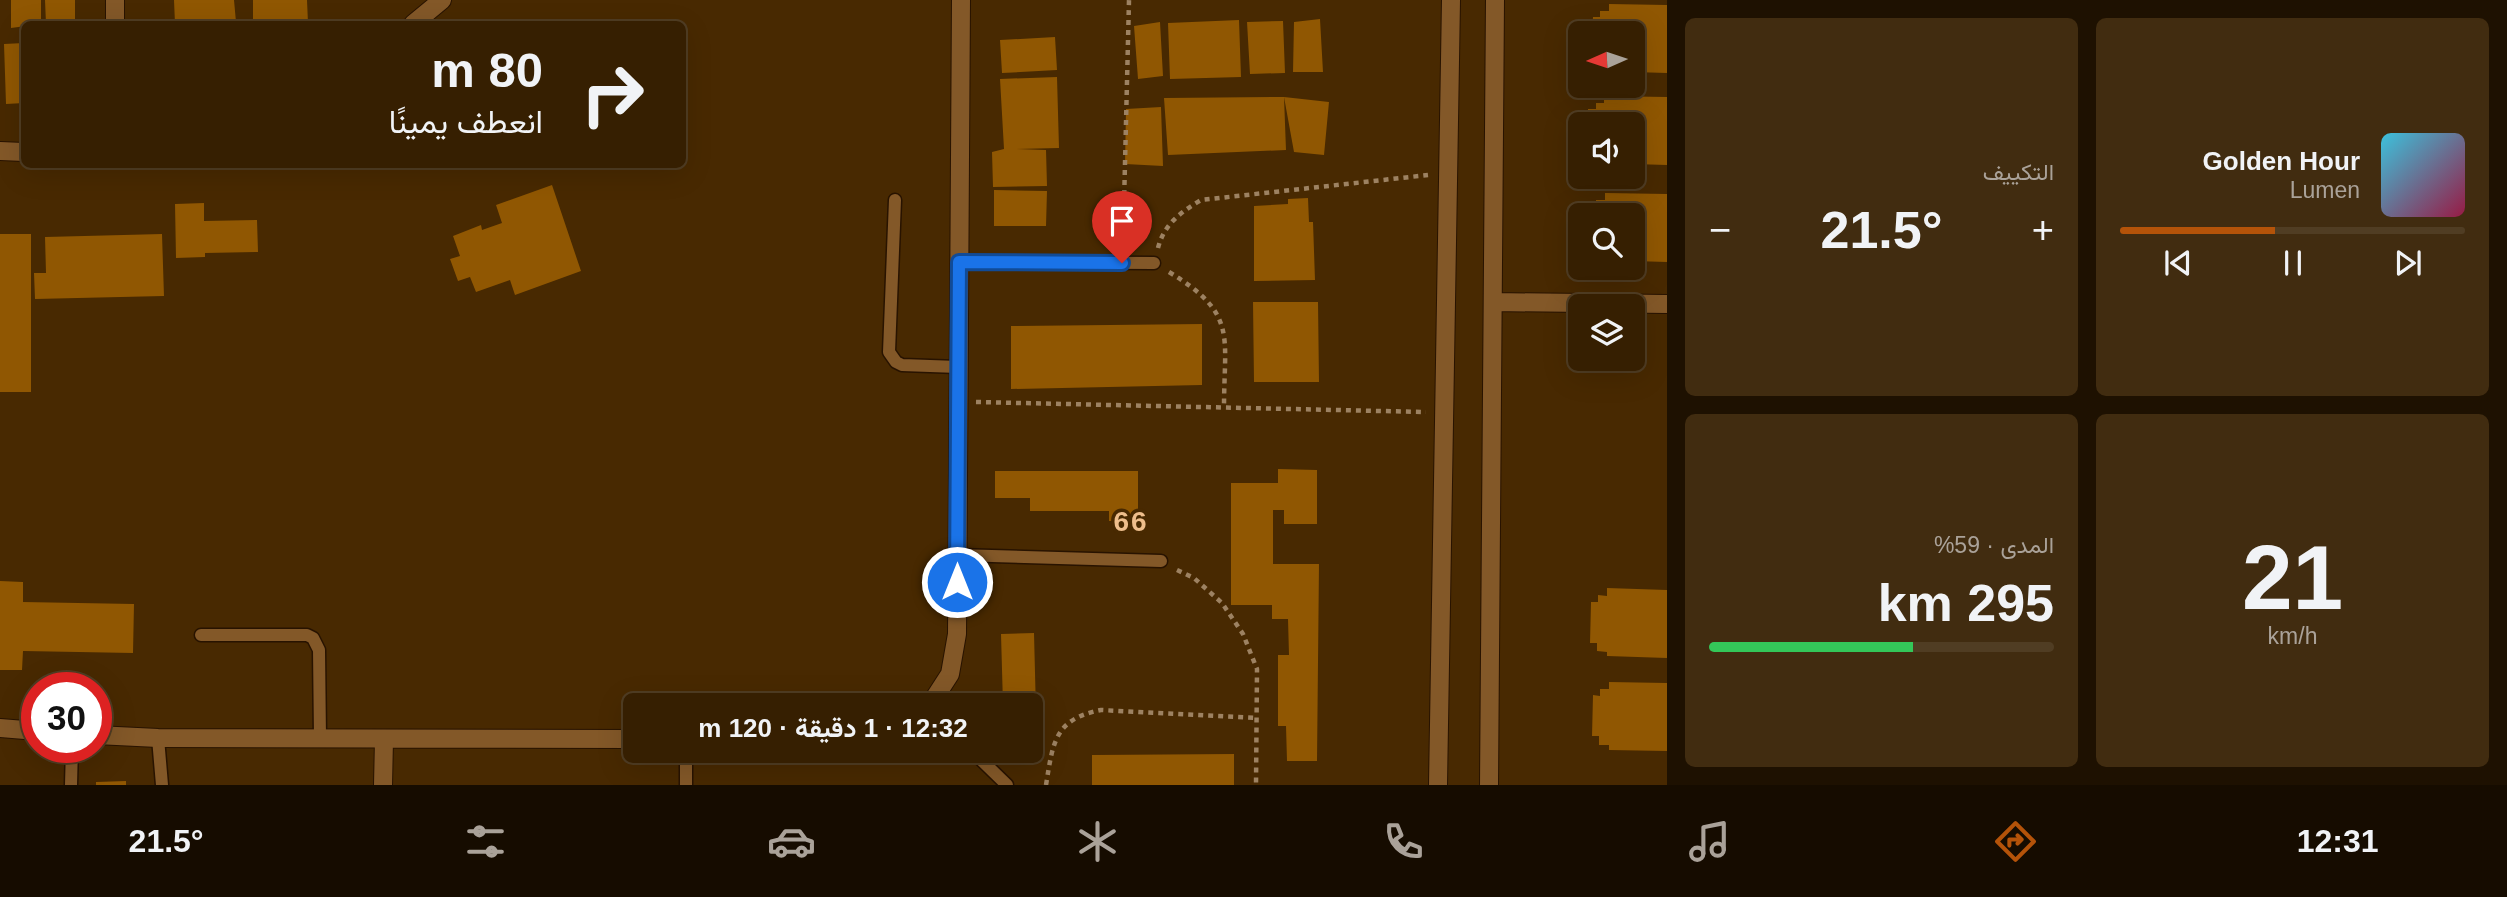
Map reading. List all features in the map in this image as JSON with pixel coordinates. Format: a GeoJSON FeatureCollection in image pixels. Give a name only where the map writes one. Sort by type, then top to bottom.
{"type":"FeatureCollection","features":[{"type":"Feature","properties":{"kind":"street"},"geometry":{"type":"LineString","coordinates":[[115,0],[115,21]]}},
{"type":"Feature","properties":{"kind":"street"},"geometry":{"type":"LineString","coordinates":[[938,693],[950,674],[957,635],[961,0]]}},
{"type":"Feature","properties":{"kind":"street"},"geometry":{"type":"LineString","coordinates":[[1438,785],[1451,0]]}},
{"type":"Feature","properties":{"kind":"street"},"geometry":{"type":"LineString","coordinates":[[1489,785],[1495,0]]}},
{"type":"Feature","properties":{"kind":"street"},"geometry":{"type":"LineString","coordinates":[[417,21],[439,1]]}},
{"type":"Feature","properties":{"kind":"street"},"geometry":{"type":"LineString","coordinates":[[0,151],[21,152]]}},
{"type":"Feature","properties":{"kind":"street"},"geometry":{"type":"LineString","coordinates":[[1493,302],[1667,303]]}},
{"type":"Feature","properties":{"kind":"street"},"geometry":{"type":"LineString","coordinates":[[0,728],[21,730]]}},
{"type":"Feature","properties":{"kind":"street"},"geometry":{"type":"LineString","coordinates":[[112,736],[384,740],[623,739]]}},
{"type":"Feature","properties":{"kind":"street"},"geometry":{"type":"LineString","coordinates":[[383,785],[384,740]]}},
{"type":"Feature","properties":{"kind":"lane"},"geometry":{"type":"LineString","coordinates":[[895,200],[889,352],[892,358],[902,365],[958,367]]}},
{"type":"Feature","properties":{"kind":"lane"},"geometry":{"type":"LineString","coordinates":[[959,262],[1154,263]]}},
{"type":"Feature","properties":{"kind":"lane"},"geometry":{"type":"LineString","coordinates":[[957,555],[1161,561]]}},
{"type":"Feature","properties":{"kind":"lane"},"geometry":{"type":"LineString","coordinates":[[201,635],[307,635],[313,638],[319,650],[320,738]]}},
{"type":"Feature","properties":{"kind":"lane"},"geometry":{"type":"LineString","coordinates":[[158,738],[162,785]]}},
{"type":"Feature","properties":{"kind":"lane"},"geometry":{"type":"LineString","coordinates":[[71,785],[72,763]]}},
{"type":"Feature","properties":{"kind":"lane"},"geometry":{"type":"LineString","coordinates":[[686,763],[686,785]]}},
{"type":"Feature","properties":{"kind":"lane"},"geometry":{"type":"LineString","coordinates":[[984,763],[1007,785]]}},
{"type":"Feature","properties":{"kind":"path"},"geometry":{"type":"LineString","coordinates":[[1122,263],[1129,0]]}},
{"type":"Feature","properties":{"kind":"path"},"geometry":{"type":"LineString","coordinates":[[1224,408],[1224,332],[1218,314],[1208,298],[1154,263],[1161,237],[1177,214],[1201,200],[1448,173]]}},
{"type":"Feature","properties":{"kind":"path"},"geometry":{"type":"LineString","coordinates":[[958,402],[1444,413]]}},
{"type":"Feature","properties":{"kind":"path"},"geometry":{"type":"LineString","coordinates":[[1161,561],[1203,587],[1222,603],[1243,634],[1257,668],[1256,785]]}},
{"type":"Feature","properties":{"kind":"path"},"geometry":{"type":"LineString","coordinates":[[1046,785],[1053,745],[1063,726],[1080,714],[1101,710],[1256,718]]}},
{"type":"Feature","properties":{"kind":"building"},"geometry":{"type":"Polygon","coordinates":[[[11,0],[41,0],[41,21],[21,21],[21,27],[11,28],[11,0]]]}},
{"type":"Feature","properties":{"kind":"building"},"geometry":{"type":"Polygon","coordinates":[[[45,0],[75,0],[75,21],[46,21],[45,0]]]}},
{"type":"Feature","properties":{"kind":"building"},"geometry":{"type":"Polygon","coordinates":[[[174,0],[234,0],[236,21],[175,21],[174,0]]]}},
{"type":"Feature","properties":{"kind":"building"},"geometry":{"type":"Polygon","coordinates":[[[253,0],[307,0],[308,21],[253,21],[253,0]]]}},
{"type":"Feature","properties":{"kind":"building"},"geometry":{"type":"Polygon","coordinates":[[[1609,4],[1667,5],[1667,73],[1645,72],[1645,21],[1593,21],[1593,17],[1600,17],[1600,11],[1609,11],[1609,4]]]}},
{"type":"Feature","properties":{"kind":"building"},"geometry":{"type":"Polygon","coordinates":[[[1320,19],[1323,72],[1293,72],[1294,22],[1320,19]]]}},
{"type":"Feature","properties":{"kind":"building"},"geometry":{"type":"Polygon","coordinates":[[[1239,20],[1241,77],[1170,79],[1168,23],[1239,20]]]}},
{"type":"Feature","properties":{"kind":"building"},"geometry":{"type":"Polygon","coordinates":[[[1283,21],[1285,73],[1250,74],[1247,22],[1283,21]]]}},
{"type":"Feature","properties":{"kind":"building"},"geometry":{"type":"Polygon","coordinates":[[[1160,22],[1163,76],[1138,79],[1134,26],[1160,22]]]}},
{"type":"Feature","properties":{"kind":"building"},"geometry":{"type":"Polygon","coordinates":[[[1055,37],[1057,70],[1002,73],[1000,40],[1055,37]]]}},
{"type":"Feature","properties":{"kind":"building"},"geometry":{"type":"Polygon","coordinates":[[[21,43],[21,103],[6,104],[4,44],[21,43]]]}},
{"type":"Feature","properties":{"kind":"building"},"geometry":{"type":"Polygon","coordinates":[[[1057,77],[1059,148],[1017,149],[1046,150],[1047,186],[993,187],[992,152],[1004,149],[1000,79],[1057,77]]]}},
{"type":"Feature","properties":{"kind":"building"},"geometry":{"type":"Polygon","coordinates":[[[1284,97],[1329,102],[1324,155],[1294,152],[1284,97]]]}},
{"type":"Feature","properties":{"kind":"building"},"geometry":{"type":"Polygon","coordinates":[[[1284,97],[1286,150],[1168,155],[1164,98],[1284,97]]]}},
{"type":"Feature","properties":{"kind":"building"},"geometry":{"type":"Polygon","coordinates":[[[1667,97],[1667,165],[1645,164],[1645,112],[1588,112],[1588,109],[1596,109],[1596,103],[1604,103],[1604,98],[1667,97]]]}},
{"type":"Feature","properties":{"kind":"building"},"geometry":{"type":"Polygon","coordinates":[[[1161,107],[1163,166],[1125,164],[1126,109],[1161,107]]]}},
{"type":"Feature","properties":{"kind":"building"},"geometry":{"type":"Polygon","coordinates":[[[552,185],[581,271],[515,295],[510,280],[476,292],[470,277],[458,281],[450,259],[460,256],[453,236],[481,225],[482,230],[502,223],[496,205],[552,185]]]}},
{"type":"Feature","properties":{"kind":"building"},"geometry":{"type":"Polygon","coordinates":[[[994,190],[1047,191],[1046,226],[994,226],[994,190]]]}},
{"type":"Feature","properties":{"kind":"building"},"geometry":{"type":"Polygon","coordinates":[[[1605,193],[1667,194],[1667,262],[1645,261],[1645,203],[1596,203],[1596,200],[1605,200],[1605,193]]]}},
{"type":"Feature","properties":{"kind":"building"},"geometry":{"type":"Polygon","coordinates":[[[1308,198],[1309,222],[1313,222],[1315,280],[1254,281],[1254,206],[1288,204],[1288,199],[1308,198]]]}},
{"type":"Feature","properties":{"kind":"building"},"geometry":{"type":"Polygon","coordinates":[[[204,203],[204,221],[257,220],[258,252],[205,253],[205,257],[176,258],[175,204],[204,203]]]}},
{"type":"Feature","properties":{"kind":"building"},"geometry":{"type":"Polygon","coordinates":[[[0,234],[31,234],[31,392],[0,392],[0,234]]]}},
{"type":"Feature","properties":{"kind":"building"},"geometry":{"type":"Polygon","coordinates":[[[162,234],[164,296],[35,299],[34,273],[46,273],[45,237],[162,234]]]}},
{"type":"Feature","properties":{"kind":"building"},"geometry":{"type":"Polygon","coordinates":[[[1253,302],[1318,302],[1319,382],[1254,382],[1253,302]]]}},
{"type":"Feature","properties":{"kind":"building"},"geometry":{"type":"Polygon","coordinates":[[[1202,324],[1202,385],[1011,389],[1011,326],[1202,324]]]}},
{"type":"Feature","properties":{"kind":"building"},"geometry":{"type":"Polygon","coordinates":[[[1278,469],[1317,470],[1317,524],[1284,524],[1284,510],[1273,510],[1273,564],[1319,564],[1317,761],[1287,761],[1286,726],[1278,726],[1278,655],[1289,655],[1288,619],[1272,619],[1272,605],[1231,605],[1231,483],[1278,483],[1278,469]]]}},
{"type":"Feature","properties":{"kind":"building"},"geometry":{"type":"Polygon","coordinates":[[[995,471],[1138,471],[1138,521],[1109,521],[1109,511],[1030,511],[1030,498],[995,498],[995,471]]]}},
{"type":"Feature","properties":{"kind":"building"},"geometry":{"type":"Polygon","coordinates":[[[0,581],[23,582],[23,602],[134,604],[133,653],[23,651],[22,670],[0,670],[0,581]]]}},
{"type":"Feature","properties":{"kind":"building"},"geometry":{"type":"Polygon","coordinates":[[[1607,588],[1667,590],[1667,658],[1607,656],[1607,652],[1597,651],[1597,643],[1590,643],[1591,602],[1598,602],[1598,595],[1607,596],[1607,588]]]}},
{"type":"Feature","properties":{"kind":"building"},"geometry":{"type":"Polygon","coordinates":[[[1034,633],[1036,693],[1003,693],[1001,634],[1034,633]]]}},
{"type":"Feature","properties":{"kind":"building"},"geometry":{"type":"Polygon","coordinates":[[[1609,682],[1667,683],[1667,751],[1609,750],[1609,745],[1599,745],[1599,736],[1592,736],[1593,695],[1600,696],[1600,689],[1609,689],[1609,682]]]}},
{"type":"Feature","properties":{"kind":"building"},"geometry":{"type":"Polygon","coordinates":[[[1234,754],[1234,785],[1092,785],[1092,755],[1234,754]]]}},
{"type":"Feature","properties":{"kind":"building"},"geometry":{"type":"Polygon","coordinates":[[[126,781],[126,785],[96,785],[96,782],[126,781]]]}},
{"type":"Feature","properties":{"kind":"district","name":"66"},"geometry":{"type":"Point","coordinates":[1131,521]}},
{"type":"Feature","properties":{"kind":"route"},"geometry":{"type":"LineString","coordinates":[[957,582],[959,262],[1122,263]]}}]}
